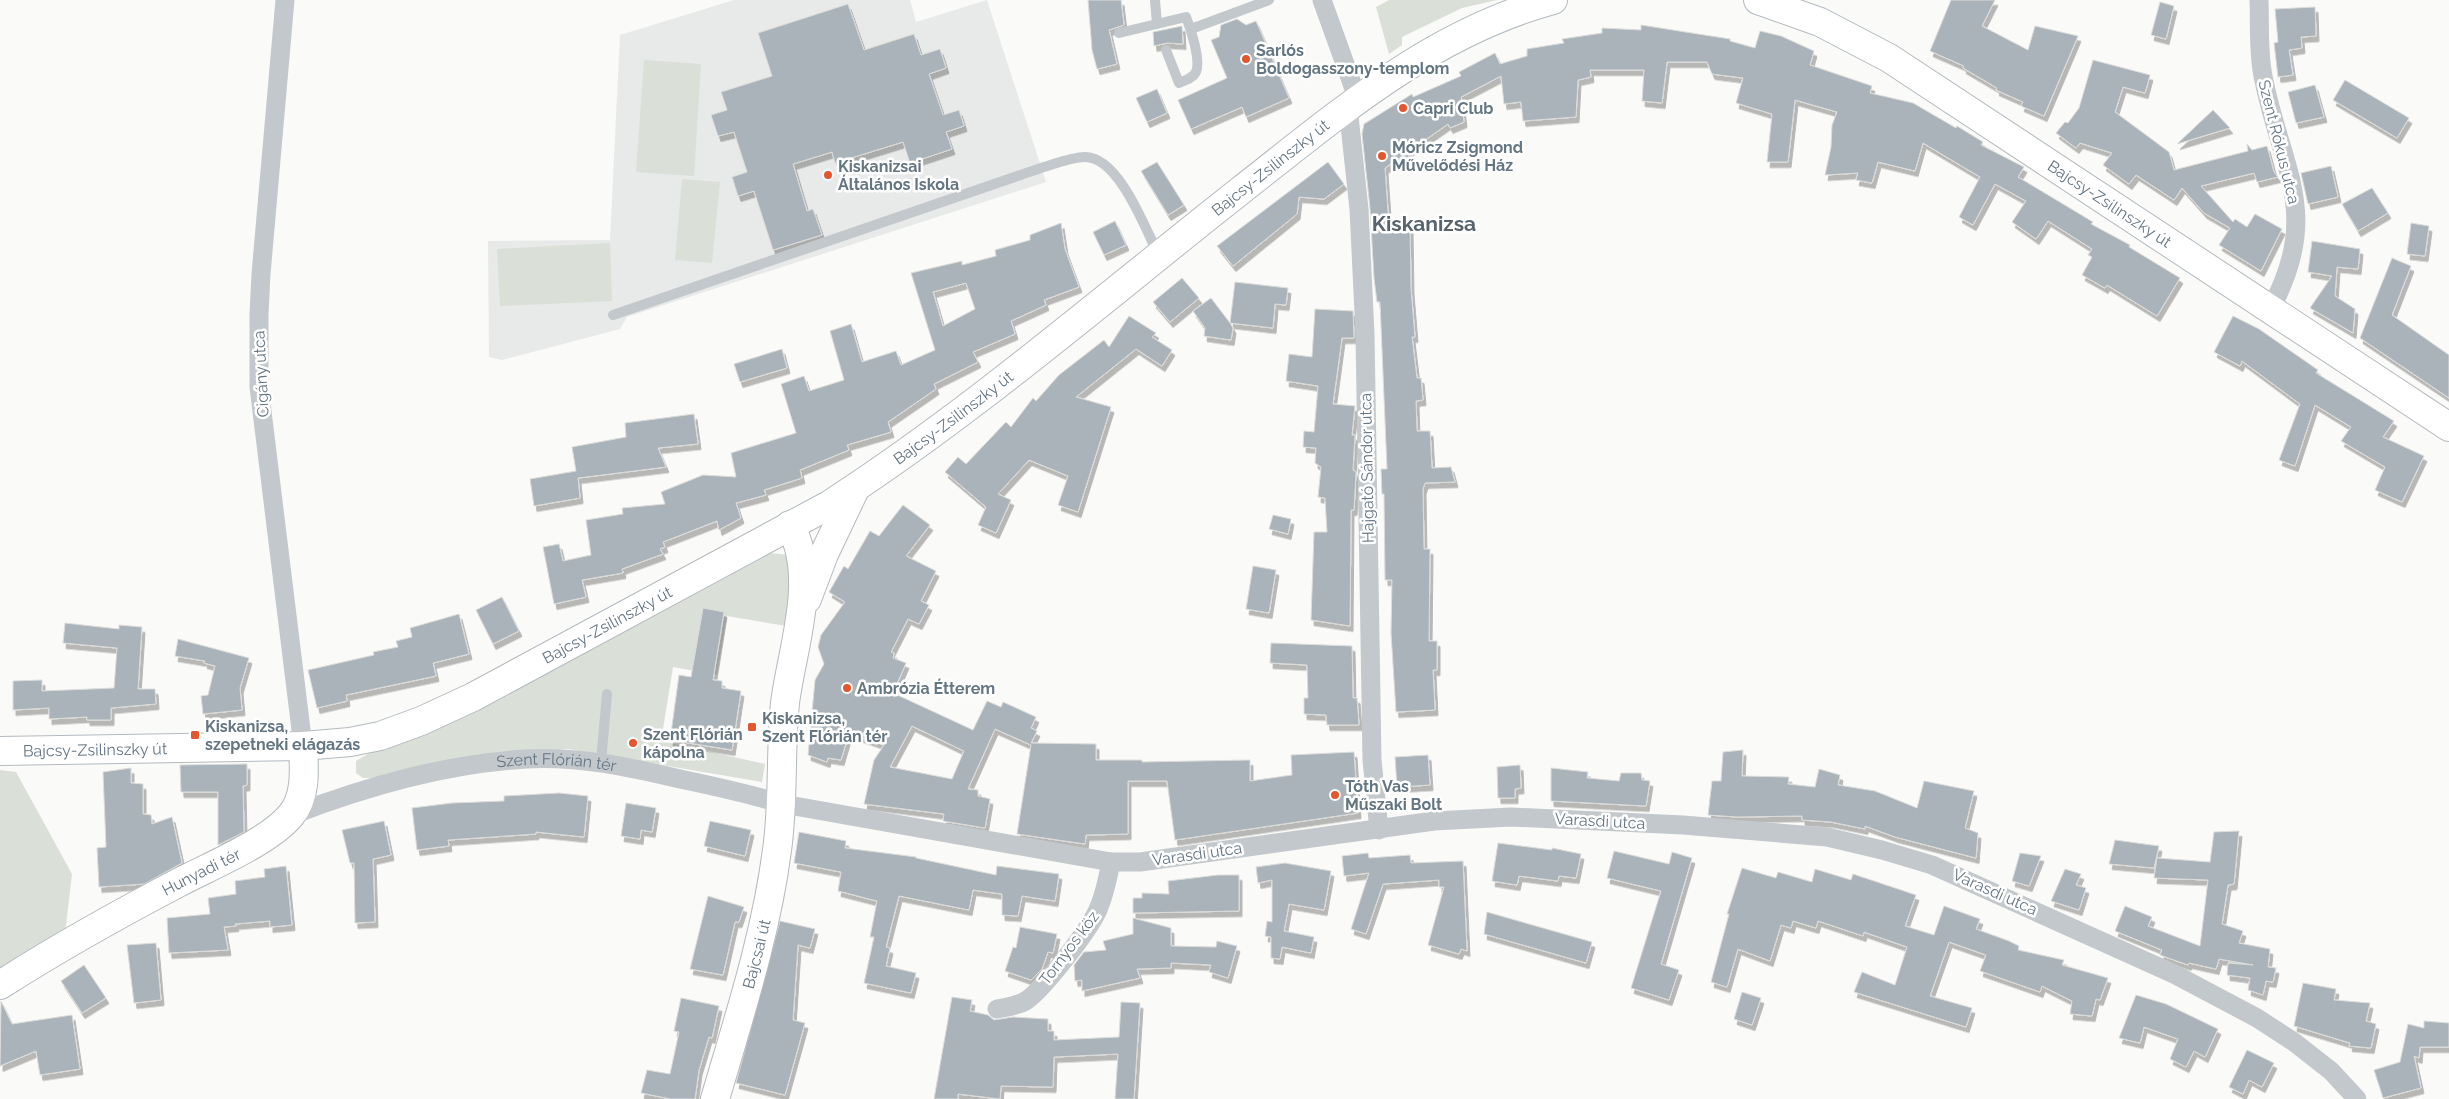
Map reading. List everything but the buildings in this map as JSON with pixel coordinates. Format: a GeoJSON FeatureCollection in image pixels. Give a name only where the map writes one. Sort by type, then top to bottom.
{"type":"FeatureCollection","features":[{"type":"Feature","properties":{"kind":"main road","name":"Bajcsy-Zsilinszky út"},"geometry":{"type":"LineString","coordinates":[[0,751],[302,746],[365,739],[422,721],[472,697],[855,488],[967,409],[1159,255],[1353,103],[1398,71],[1449,41],[1508,15],[1554,0]]}},
{"type":"Feature","properties":{"kind":"main road","name":"Bajcsy-Zsilinszky út"},"geometry":{"type":"LineString","coordinates":[[1758,0],[1820,22],[1890,58],[2449,427]]}},
{"type":"Feature","properties":{"kind":"main road"},"geometry":{"type":"LineString","coordinates":[[801,614],[824,554],[855,488]]}},
{"type":"Feature","properties":{"kind":"main road"},"geometry":{"type":"LineString","coordinates":[[782,804],[783,725],[791,660],[801,614],[803,588],[802,571],[790,525]]}},
{"type":"Feature","properties":{"kind":"main road","name":"Hunyadi tér"},"geometry":{"type":"LineString","coordinates":[[0,985],[102,923],[253,843],[277,828],[292,815],[300,797],[304,782],[302,746]]}},
{"type":"Feature","properties":{"kind":"main road","name":"Bajcsai út"},"geometry":{"type":"LineString","coordinates":[[715,1099],[750,981],[777,851],[782,804]]}},
{"type":"Feature","properties":{"kind":"street","name":"Cigány utca"},"geometry":{"type":"LineString","coordinates":[[286,0],[261,274],[259,378],[302,746]]}},
{"type":"Feature","properties":{"kind":"street","name":"Hajgató Sándor utca"},"geometry":{"type":"LineString","coordinates":[[1322,0],[1353,103],[1364,325],[1372,760],[1379,830]]}},
{"type":"Feature","properties":{"kind":"street","name":"Szent Rókus utca"},"geometry":{"type":"LineString","coordinates":[[2259,0],[2262,74],[2288,166],[2296,214],[2292,257],[2280,291],[2270,310]]}},
{"type":"Feature","properties":{"kind":"street","name":"Szent Flórián tér"},"geometry":{"type":"LineString","coordinates":[[292,815],[362,789],[448,768],[528,759],[600,762],[746,793],[782,804]]}},
{"type":"Feature","properties":{"kind":"street","name":"Varasdi utca"},"geometry":{"type":"LineString","coordinates":[[782,804],[1112,862],[1140,862],[1434,821],[1521,817],[1793,833],[1827,837],[1882,850],[1932,865],[1992,890],[2174,974],[2257,1018],[2294,1042],[2331,1071],[2357,1099]]}},
{"type":"Feature","properties":{"kind":"street","name":"Tornyos köz"},"geometry":{"type":"LineString","coordinates":[[997,1009],[1026,1000],[1039,989],[1084,933],[1099,908],[1112,862]]}},
{"type":"Feature","properties":{"kind":"lane"},"geometry":{"type":"LineString","coordinates":[[1155,0],[1157,24]]}},
{"type":"Feature","properties":{"kind":"lane"},"geometry":{"type":"LineString","coordinates":[[1191,29],[1269,0]]}},
{"type":"Feature","properties":{"kind":"lane"},"geometry":{"type":"LineString","coordinates":[[1120,32],[1186,17],[1191,29],[1197,62],[1197,70],[1192,77],[1179,83],[1166,50]]}},
{"type":"Feature","properties":{"kind":"lane"},"geometry":{"type":"LineString","coordinates":[[613,314],[1041,168],[1080,157],[1094,158],[1116,174],[1159,255]]}},
{"type":"Feature","properties":{"kind":"lane"},"geometry":{"type":"LineString","coordinates":[[600,762],[606,694]]}},
{"type":"Feature","properties":{"kind":"shaded area","name":"Kiskanizsai Általános Iskola"},"geometry":{"type":"Polygon","coordinates":[[[734,0],[910,0],[916,22],[987,0],[1046,182],[627,317],[620,329],[502,360],[489,357],[488,241],[610,240],[620,35],[734,0]]]}},
{"type":"Feature","properties":{"kind":"shaded area"},"geometry":{"type":"Polygon","coordinates":[[[1389,0],[1497,0],[1462,8],[1402,37],[1402,45],[1389,54],[1376,7],[1389,0]]]}},
{"type":"Feature","properties":{"kind":"shaded area"},"geometry":{"type":"Polygon","coordinates":[[[644,60],[701,64],[694,176],[636,172],[644,60]]]}},
{"type":"Feature","properties":{"kind":"shaded area"},"geometry":{"type":"Polygon","coordinates":[[[682,179],[720,182],[712,263],[675,260],[682,179]]]}},
{"type":"Feature","properties":{"kind":"shaded area"},"geometry":{"type":"Polygon","coordinates":[[[610,243],[612,301],[500,306],[497,249],[610,243]]]}},
{"type":"Feature","properties":{"kind":"shaded area"},"geometry":{"type":"Polygon","coordinates":[[[772,553],[788,555],[794,596],[786,626],[727,616],[717,675],[673,667],[661,741],[765,764],[762,782],[568,749],[519,751],[376,778],[363,778],[356,773],[356,761],[373,751],[756,557],[772,553]]]}},
{"type":"Feature","properties":{"kind":"shaded area"},"geometry":{"type":"Polygon","coordinates":[[[0,770],[16,772],[72,874],[65,934],[0,974],[0,770]]]}},
{"type":"Feature","properties":{"kind":"place","name":"Sarlós Boldogasszony-templom"},"geometry":{"type":"Point","coordinates":[1246,59]}},
{"type":"Feature","properties":{"kind":"place","name":"Capri Club"},"geometry":{"type":"Point","coordinates":[1403,108]}},
{"type":"Feature","properties":{"kind":"place","name":"Móricz Zsigmond Művelődési Ház"},"geometry":{"type":"Point","coordinates":[1382,156]}},
{"type":"Feature","properties":{"kind":"place","name":"Kiskanizsai Általános Iskola"},"geometry":{"type":"Point","coordinates":[828,175]}},
{"type":"Feature","properties":{"kind":"place","name":"Ambrózia Étterem"},"geometry":{"type":"Point","coordinates":[847,688]}},
{"type":"Feature","properties":{"kind":"place","name":"Kiskanizsa, Szent Flórián tér"},"geometry":{"type":"Point","coordinates":[752,727]}},
{"type":"Feature","properties":{"kind":"place","name":"Kiskanizsa, szepetneki elágazás"},"geometry":{"type":"Point","coordinates":[195,735]}},
{"type":"Feature","properties":{"kind":"place","name":"Szent Flórián kápolna"},"geometry":{"type":"Point","coordinates":[633,743]}},
{"type":"Feature","properties":{"kind":"place","name":"Tóth Vas Műszaki Bolt"},"geometry":{"type":"Point","coordinates":[1335,795]}},
{"type":"Feature","properties":{"kind":"district","name":"Kiskanizsa"},"geometry":{"type":"Point","coordinates":[1424,223]}}]}
